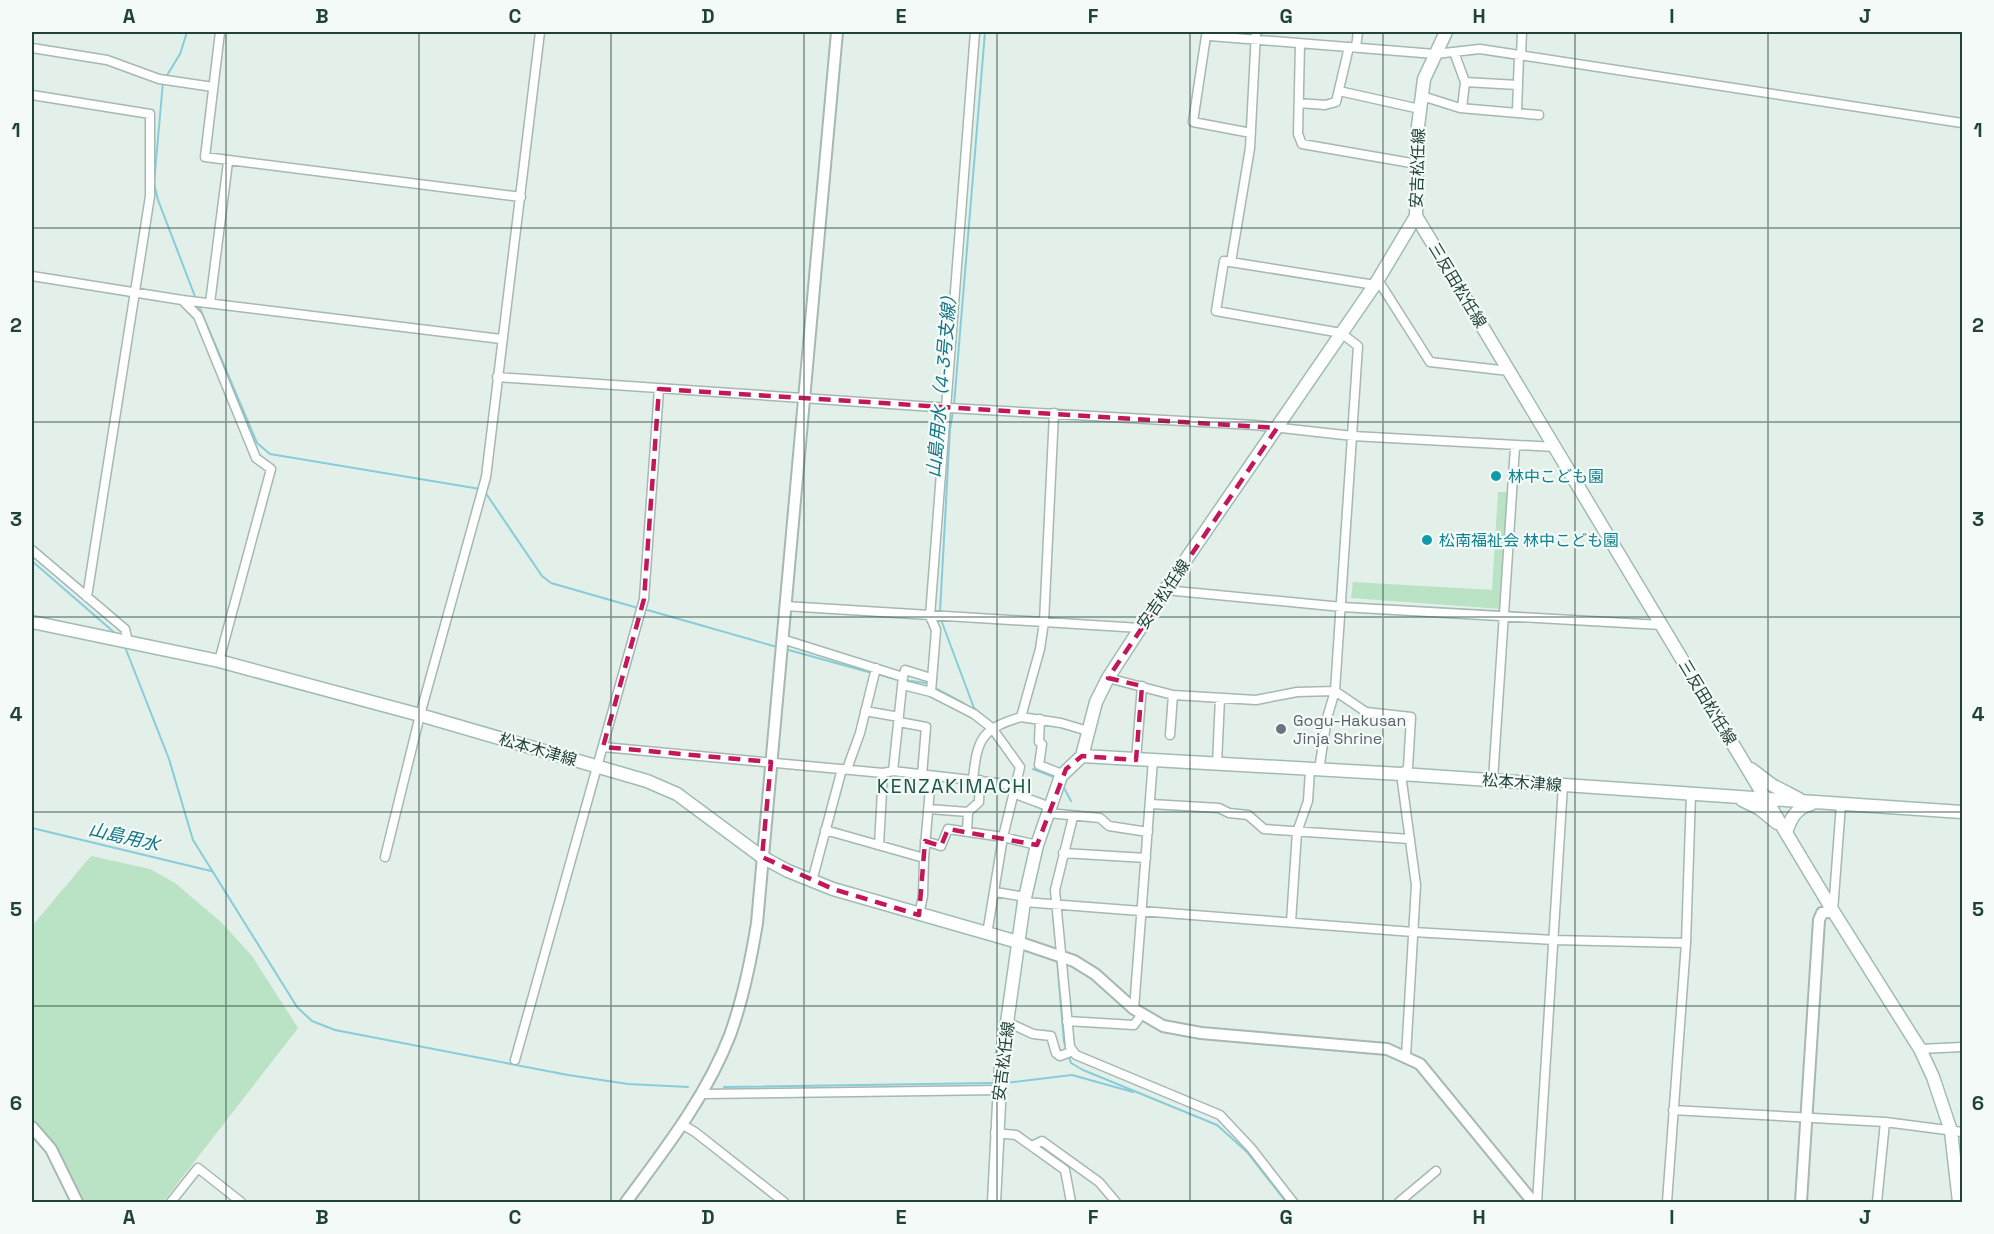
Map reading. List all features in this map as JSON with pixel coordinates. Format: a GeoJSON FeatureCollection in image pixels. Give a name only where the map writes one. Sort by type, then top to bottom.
{"type":"FeatureCollection","features":[{"type":"Feature","properties":{"kind":"main road","name":"安吉松任線"},"geometry":{"type":"LineString","coordinates":[[994,1203],[995,1133],[999,1090],[1024,899],[1037,845],[1060,780],[1082,756],[1096,702],[1108,678],[1165,590],[1376,282],[1416,216],[1417,164],[1424,79],[1446,32]]}},
{"type":"Feature","properties":{"kind":"main road","name":"三反田松任線"},"geometry":{"type":"LineString","coordinates":[[1416,216],[1833,911],[1920,1049],[1957,1131],[1959,1203]]}},
{"type":"Feature","properties":{"kind":"main road","name":"松本木津線"},"geometry":{"type":"LineString","coordinates":[[32,622],[219,661],[420,715],[647,781],[677,795],[762,857],[812,881],[919,915],[1018,942]]}},
{"type":"Feature","properties":{"kind":"main road","name":"松本木津線"},"geometry":{"type":"LineString","coordinates":[[1082,756],[1401,774],[1962,812]]}},
{"type":"Feature","properties":{"kind":"main road"},"geometry":{"type":"LineString","coordinates":[[1730,797],[1743,792],[1750,784],[1745,764]]}},
{"type":"Feature","properties":{"kind":"main road"},"geometry":{"type":"LineString","coordinates":[[1745,764],[1772,785],[1814,803]]}},
{"type":"Feature","properties":{"kind":"main road"},"geometry":{"type":"LineString","coordinates":[[1730,797],[1760,809],[1786,833],[1789,822],[1798,810],[1814,803]]}},
{"type":"Feature","properties":{"kind":"street"},"geometry":{"type":"LineString","coordinates":[[220,32],[205,157],[228,162],[521,196]]}},
{"type":"Feature","properties":{"kind":"street"},"geometry":{"type":"LineString","coordinates":[[385,856],[420,715],[483,487],[540,32]]}},
{"type":"Feature","properties":{"kind":"street"},"geometry":{"type":"LineString","coordinates":[[626,1203],[683,1125],[702,1094],[730,1034],[750,966],[757,923],[837,32]]}},
{"type":"Feature","properties":{"kind":"street"},"geometry":{"type":"LineString","coordinates":[[931,692],[975,32]]}},
{"type":"Feature","properties":{"kind":"street"},"geometry":{"type":"LineString","coordinates":[[1231,262],[1251,133],[1256,32]]}},
{"type":"Feature","properties":{"kind":"street"},"geometry":{"type":"LineString","coordinates":[[1299,103],[1325,105],[1336,102],[1358,32]]}},
{"type":"Feature","properties":{"kind":"street"},"geometry":{"type":"LineString","coordinates":[[1517,111],[1522,32]]}},
{"type":"Feature","properties":{"kind":"street"},"geometry":{"type":"LineString","coordinates":[[1251,133],[1193,122],[1208,34],[1254,42],[1435,54],[1480,49],[1962,123]]}},
{"type":"Feature","properties":{"kind":"street"},"geometry":{"type":"LineString","coordinates":[[1300,44],[1298,134],[1306,146],[1417,164]]}},
{"type":"Feature","properties":{"kind":"street"},"geometry":{"type":"LineString","coordinates":[[32,48],[107,60],[163,80],[213,87]]}},
{"type":"Feature","properties":{"kind":"street"},"geometry":{"type":"LineString","coordinates":[[1454,52],[1465,82],[1462,108]]}},
{"type":"Feature","properties":{"kind":"street"},"geometry":{"type":"LineString","coordinates":[[1465,82],[1518,85]]}},
{"type":"Feature","properties":{"kind":"street"},"geometry":{"type":"LineString","coordinates":[[1339,91],[1462,108],[1517,111],[1539,115]]}},
{"type":"Feature","properties":{"kind":"street"},"geometry":{"type":"LineString","coordinates":[[32,95],[150,114],[150,196],[87,597]]}},
{"type":"Feature","properties":{"kind":"street"},"geometry":{"type":"LineString","coordinates":[[202,302],[228,162]]}},
{"type":"Feature","properties":{"kind":"street"},"geometry":{"type":"LineString","coordinates":[[1291,922],[1297,832],[1308,801],[1335,691],[1358,346],[1341,333],[1216,311],[1224,261],[1376,282],[1430,362],[1509,371]]}},
{"type":"Feature","properties":{"kind":"street"},"geometry":{"type":"LineString","coordinates":[[32,276],[182,300],[501,339]]}},
{"type":"Feature","properties":{"kind":"street"},"geometry":{"type":"LineString","coordinates":[[182,300],[198,316],[256,458],[271,469],[219,661]]}},
{"type":"Feature","properties":{"kind":"street"},"geometry":{"type":"LineString","coordinates":[[497,377],[804,399],[1278,428],[1353,436],[1515,447],[1555,447]]}},
{"type":"Feature","properties":{"kind":"street"},"geometry":{"type":"LineString","coordinates":[[515,1060],[641,608],[659,389]]}},
{"type":"Feature","properties":{"kind":"street"},"geometry":{"type":"LineString","coordinates":[[1021,717],[1040,649],[1044,622],[1054,413]]}},
{"type":"Feature","properties":{"kind":"street"},"geometry":{"type":"LineString","coordinates":[[1493,780],[1515,447]]}},
{"type":"Feature","properties":{"kind":"street"},"geometry":{"type":"LineString","coordinates":[[32,550],[125,629],[128,642]]}},
{"type":"Feature","properties":{"kind":"street"},"geometry":{"type":"LineString","coordinates":[[1165,590],[1342,607],[1504,618],[1661,625]]}},
{"type":"Feature","properties":{"kind":"street"},"geometry":{"type":"LineString","coordinates":[[785,606],[1140,628]]}},
{"type":"Feature","properties":{"kind":"street"},"geometry":{"type":"LineString","coordinates":[[782,645],[876,668],[975,714],[992,728],[1020,767],[1003,837],[996,892],[987,934]]}},
{"type":"Feature","properties":{"kind":"street"},"geometry":{"type":"LineString","coordinates":[[812,881],[825,830],[866,711],[876,668]]}},
{"type":"Feature","properties":{"kind":"street"},"geometry":{"type":"LineString","coordinates":[[893,771],[905,670],[932,678]]}},
{"type":"Feature","properties":{"kind":"street"},"geometry":{"type":"LineString","coordinates":[[1108,678],[1173,695],[1220,698],[1256,700],[1297,692],[1335,691],[1366,712],[1411,717],[1408,768],[1401,774],[1416,885],[1406,1056]]}},
{"type":"Feature","properties":{"kind":"street"},"geometry":{"type":"LineString","coordinates":[[1136,760],[1142,686]]}},
{"type":"Feature","properties":{"kind":"street"},"geometry":{"type":"LineString","coordinates":[[1170,735],[1173,695]]}},
{"type":"Feature","properties":{"kind":"street"},"geometry":{"type":"LineString","coordinates":[[1217,764],[1220,698]]}},
{"type":"Feature","properties":{"kind":"street"},"geometry":{"type":"LineString","coordinates":[[866,711],[926,727],[929,808],[923,896],[919,915]]}},
{"type":"Feature","properties":{"kind":"street"},"geometry":{"type":"LineString","coordinates":[[967,831],[968,812],[979,802],[976,749],[985,733],[1021,717],[1040,719],[1088,731]]}},
{"type":"Feature","properties":{"kind":"street"},"geometry":{"type":"LineString","coordinates":[[1040,719],[1040,765],[1060,780]]}},
{"type":"Feature","properties":{"kind":"street"},"geometry":{"type":"LineString","coordinates":[[603,747],[883,773],[893,771],[1006,784],[1013,793],[1049,810],[1073,817],[1100,819],[1110,826],[1148,832]]}},
{"type":"Feature","properties":{"kind":"street"},"geometry":{"type":"LineString","coordinates":[[1067,1021],[1134,1025],[1138,1011],[1152,760]]}},
{"type":"Feature","properties":{"kind":"street"},"geometry":{"type":"LineString","coordinates":[[879,845],[883,773]]}},
{"type":"Feature","properties":{"kind":"street"},"geometry":{"type":"LineString","coordinates":[[1535,1203],[1563,785]]}},
{"type":"Feature","properties":{"kind":"street"},"geometry":{"type":"LineString","coordinates":[[1667,1203],[1686,943],[1691,794]]}},
{"type":"Feature","properties":{"kind":"street"},"geometry":{"type":"LineString","coordinates":[[1151,804],[1219,808],[1229,813],[1248,815],[1264,829],[1410,839]]}},
{"type":"Feature","properties":{"kind":"street"},"geometry":{"type":"LineString","coordinates":[[1801,1203],[1819,921],[1822,913],[1833,911],[1841,804]]}},
{"type":"Feature","properties":{"kind":"street"},"geometry":{"type":"LineString","coordinates":[[929,808],[968,812]]}},
{"type":"Feature","properties":{"kind":"street"},"geometry":{"type":"LineString","coordinates":[[1073,817],[1052,905],[1070,1047],[1076,1055],[1220,1115],[1251,1148],[1293,1203]]}},
{"type":"Feature","properties":{"kind":"street"},"geometry":{"type":"LineString","coordinates":[[825,830],[924,858]]}},
{"type":"Feature","properties":{"kind":"street"},"geometry":{"type":"LineString","coordinates":[[926,841],[941,846],[948,830],[1003,837],[1037,845]]}},
{"type":"Feature","properties":{"kind":"street"},"geometry":{"type":"LineString","coordinates":[[1063,853],[1146,858]]}},
{"type":"Feature","properties":{"kind":"street"},"geometry":{"type":"LineString","coordinates":[[996,892],[1052,905],[1413,932],[1553,940],[1686,943]]}},
{"type":"Feature","properties":{"kind":"street"},"geometry":{"type":"LineString","coordinates":[[1018,942],[1058,954],[1095,974],[1138,1011],[1163,1026],[1178,1030],[1387,1049],[1406,1056],[1420,1064],[1441,1087],[1535,1203]]}},
{"type":"Feature","properties":{"kind":"street"},"geometry":{"type":"LineString","coordinates":[[1007,1022],[1033,1034],[1051,1036],[1056,1053],[1063,1055],[1073,1052]]}},
{"type":"Feature","properties":{"kind":"street"},"geometry":{"type":"LineString","coordinates":[[1920,1049],[1962,1047]]}},
{"type":"Feature","properties":{"kind":"street"},"geometry":{"type":"LineString","coordinates":[[702,1094],[999,1090]]}},
{"type":"Feature","properties":{"kind":"street"},"geometry":{"type":"LineString","coordinates":[[1673,1110],[1885,1122],[1957,1131]]}},
{"type":"Feature","properties":{"kind":"street"},"geometry":{"type":"LineString","coordinates":[[1877,1203],[1885,1122]]}},
{"type":"Feature","properties":{"kind":"street"},"geometry":{"type":"LineString","coordinates":[[683,1125],[784,1203]]}},
{"type":"Feature","properties":{"kind":"street"},"geometry":{"type":"LineString","coordinates":[[32,1127],[51,1149],[77,1203]]}},
{"type":"Feature","properties":{"kind":"street"},"geometry":{"type":"LineString","coordinates":[[995,1133],[1016,1135],[1034,1145],[1065,1170],[1071,1203]]}},
{"type":"Feature","properties":{"kind":"street"},"geometry":{"type":"LineString","coordinates":[[1034,1145],[1042,1141],[1099,1182],[1116,1203]]}},
{"type":"Feature","properties":{"kind":"street"},"geometry":{"type":"LineString","coordinates":[[171,1203],[198,1168],[241,1203]]}},
{"type":"Feature","properties":{"kind":"street"},"geometry":{"type":"LineString","coordinates":[[1399,1203],[1436,1171]]}},
{"type":"Feature","properties":{"kind":"highlighted area"},"geometry":{"type":"Polygon","coordinates":[[[659,389],[1277,428],[1108,678],[1142,686],[1136,760],[1082,756],[1066,769],[1037,845],[948,829],[941,846],[925,841],[919,915],[833,889],[762,857],[771,762],[603,747],[644,599],[659,389]]]}},
{"type":"Feature","properties":{"kind":"green space"},"geometry":{"type":"Polygon","coordinates":[[[1498,492],[1509,492],[1502,609],[1351,598],[1353,582],[1492,590],[1498,492]]]}},
{"type":"Feature","properties":{"kind":"green space"},"geometry":{"type":"Polygon","coordinates":[[[91,856],[150,869],[175,883],[222,923],[252,956],[298,1028],[163,1202],[81,1202],[57,1148],[32,1120],[32,926],[91,856]]]}},
{"type":"Feature","properties":{"kind":"waterway"},"geometry":{"type":"LineString","coordinates":[[166,77],[180,54],[187,32]]}},
{"type":"Feature","properties":{"kind":"waterway","name":"山島用水（4-3号支線）"},"geometry":{"type":"LineString","coordinates":[[954,405],[985,32]]}},
{"type":"Feature","properties":{"kind":"waterway"},"geometry":{"type":"LineString","coordinates":[[163,82],[154,183],[158,200],[196,299]]}},
{"type":"Feature","properties":{"kind":"waterway"},"geometry":{"type":"LineString","coordinates":[[198,304],[257,443],[270,454],[480,489]]}},
{"type":"Feature","properties":{"kind":"waterway","name":"山島用水（4-3号支線）"},"geometry":{"type":"LineString","coordinates":[[940,612],[950,429],[953,411]]}},
{"type":"Feature","properties":{"kind":"waterway"},"geometry":{"type":"LineString","coordinates":[[485,492],[542,576],[551,583],[638,608]]}},
{"type":"Feature","properties":{"kind":"waterway"},"geometry":{"type":"LineString","coordinates":[[32,561],[116,634]]}},
{"type":"Feature","properties":{"kind":"waterway"},"geometry":{"type":"LineString","coordinates":[[644,609],[777,647]]}},
{"type":"Feature","properties":{"kind":"waterway","name":"山島用水（4-3号支線）"},"geometry":{"type":"LineString","coordinates":[[940,617],[974,708],[991,722]]}},
{"type":"Feature","properties":{"kind":"waterway"},"geometry":{"type":"LineString","coordinates":[[125,647],[169,759],[193,840],[297,1007],[312,1021],[335,1030],[568,1075],[628,1084],[688,1087]]}},
{"type":"Feature","properties":{"kind":"waterway"},"geometry":{"type":"LineString","coordinates":[[785,649],[872,673]]}},
{"type":"Feature","properties":{"kind":"waterway"},"geometry":{"type":"LineString","coordinates":[[878,674],[898,680]]}},
{"type":"Feature","properties":{"kind":"waterway"},"geometry":{"type":"LineString","coordinates":[[904,680],[925,683]]}},
{"type":"Feature","properties":{"kind":"waterway"},"geometry":{"type":"LineString","coordinates":[[935,688],[963,703]]}},
{"type":"Feature","properties":{"kind":"waterway"},"geometry":{"type":"LineString","coordinates":[[1033,769],[1054,777]]}},
{"type":"Feature","properties":{"kind":"waterway"},"geometry":{"type":"LineString","coordinates":[[1063,786],[1071,801]]}},
{"type":"Feature","properties":{"kind":"waterway","name":"山島用水"},"geometry":{"type":"LineString","coordinates":[[32,828],[211,871]]}},
{"type":"Feature","properties":{"kind":"waterway"},"geometry":{"type":"LineString","coordinates":[[1053,912],[1055,938]]}},
{"type":"Feature","properties":{"kind":"waterway"},"geometry":{"type":"LineString","coordinates":[[1057,959],[1064,1042],[1067,1051]]}},
{"type":"Feature","properties":{"kind":"waterway"},"geometry":{"type":"LineString","coordinates":[[1069,1057],[1071,1063],[1083,1070],[1217,1125],[1247,1152],[1286,1202]]}},
{"type":"Feature","properties":{"kind":"waterway"},"geometry":{"type":"LineString","coordinates":[[1005,1083],[1072,1075],[1133,1092]]}},
{"type":"Feature","properties":{"kind":"waterway"},"geometry":{"type":"LineString","coordinates":[[724,1087],[992,1083]]}},
{"type":"Feature","properties":{"kind":"place","name":"林中こども園"},"geometry":{"type":"Point","coordinates":[1496,476]}},
{"type":"Feature","properties":{"kind":"place","name":"松南福祉会 林中こども園"},"geometry":{"type":"Point","coordinates":[1427,540]}},
{"type":"Feature","properties":{"kind":"place","name":"Gogu-Hakusan Jinja Shrine"},"geometry":{"type":"Point","coordinates":[1281,729]}},
{"type":"Feature","properties":{"kind":"district","name":"KENZAKIMACHI"},"geometry":{"type":"Point","coordinates":[955,786]}}]}
